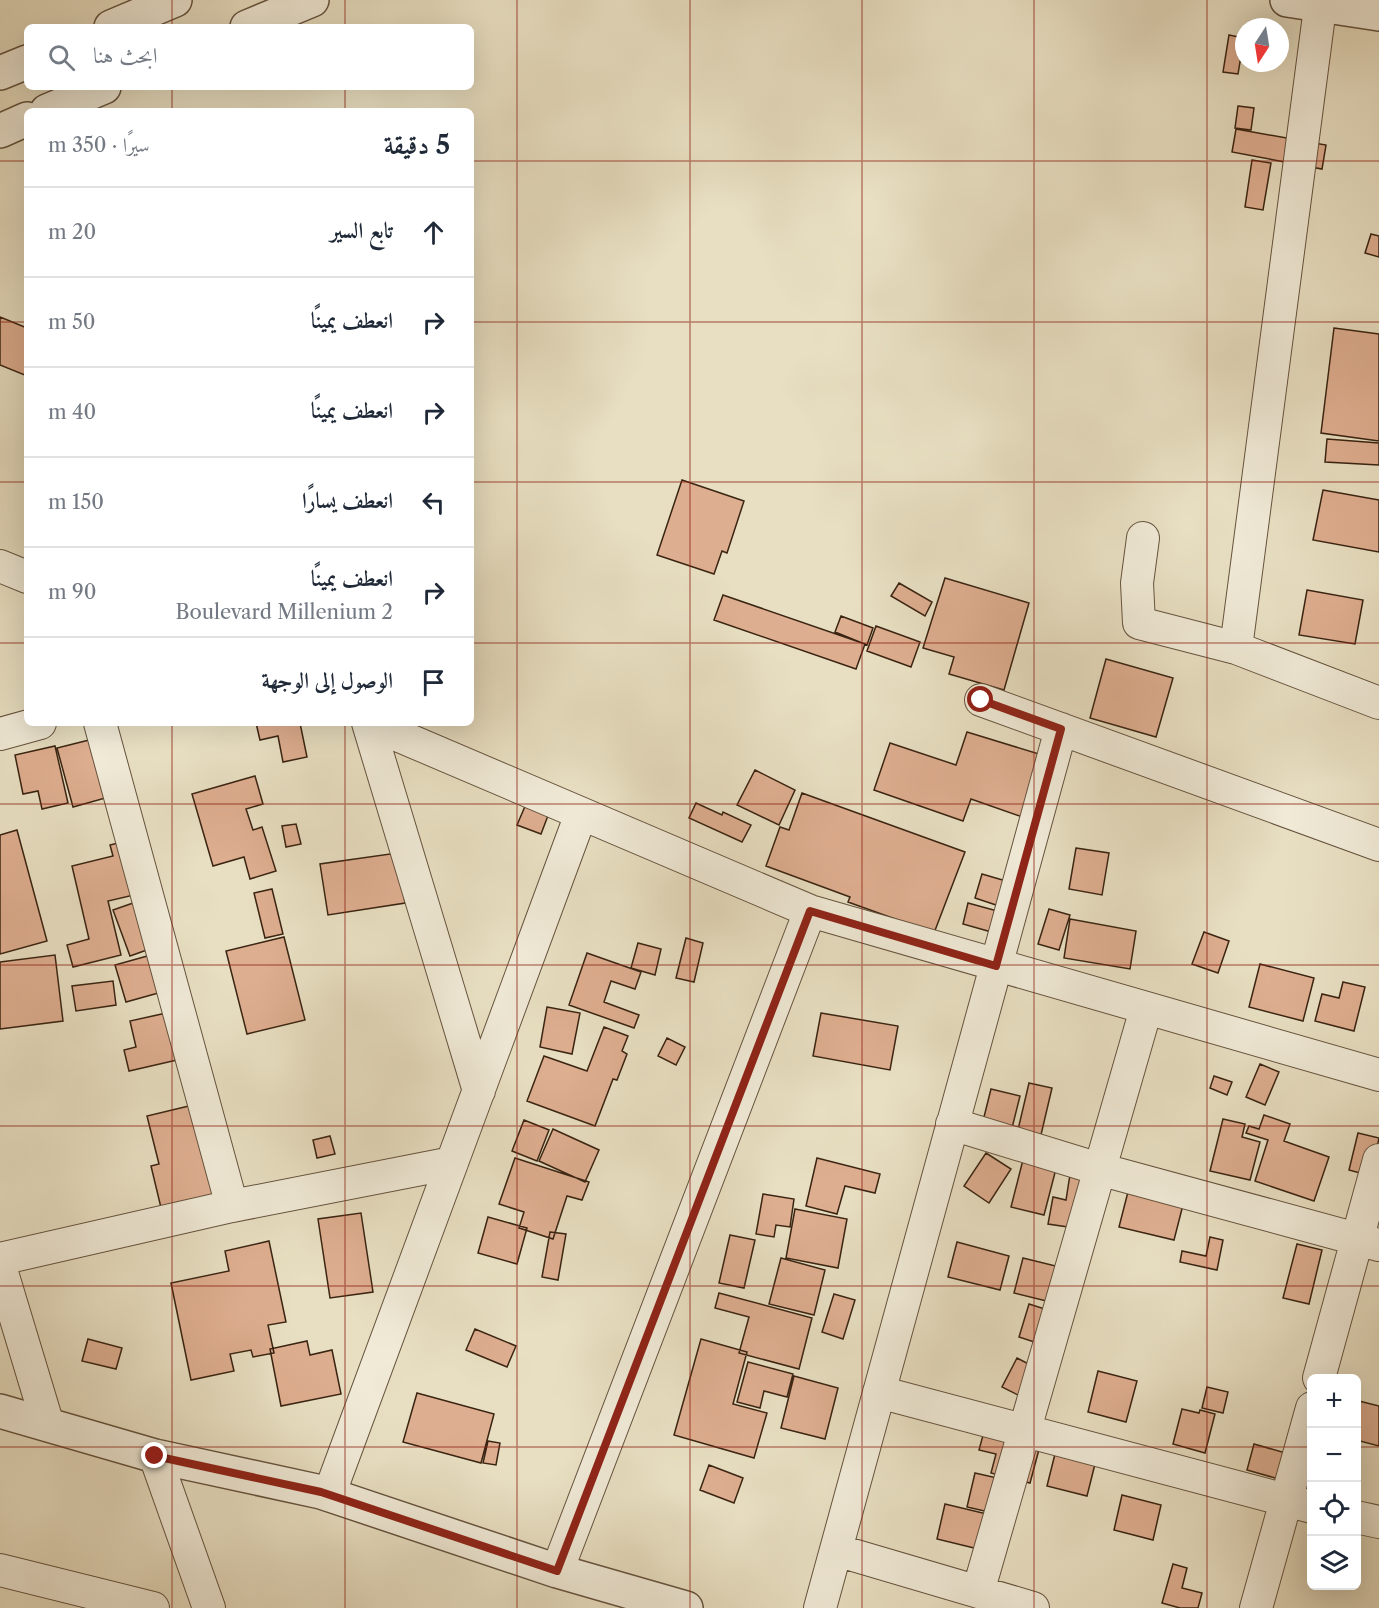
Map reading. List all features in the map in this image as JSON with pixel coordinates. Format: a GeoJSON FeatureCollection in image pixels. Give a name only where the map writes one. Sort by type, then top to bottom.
{"type":"FeatureCollection","features":[{"type":"Feature","properties":{"kind":"street"},"geometry":{"type":"LineString","coordinates":[[118,24],[175,0]]}},
{"type":"Feature","properties":{"kind":"street"},"geometry":{"type":"LineString","coordinates":[[255,24],[312,0]]}},
{"type":"Feature","properties":{"kind":"street"},"geometry":{"type":"LineString","coordinates":[[1287,0],[1321,2],[1379,14]]}},
{"type":"Feature","properties":{"kind":"street"},"geometry":{"type":"LineString","coordinates":[[1236,648],[1321,2]]}},
{"type":"Feature","properties":{"kind":"street"},"geometry":{"type":"LineString","coordinates":[[0,73],[24,63]]}},
{"type":"Feature","properties":{"kind":"street"},"geometry":{"type":"LineString","coordinates":[[54,108],[97,90]]}},
{"type":"Feature","properties":{"kind":"street"},"geometry":{"type":"LineString","coordinates":[[0,130],[24,120]]}},
{"type":"Feature","properties":{"kind":"street"},"geometry":{"type":"LineString","coordinates":[[1143,538],[1137,583],[1139,623],[1236,648],[1379,703]]}},
{"type":"Feature","properties":{"kind":"street"},"geometry":{"type":"LineString","coordinates":[[0,566],[24,576]]}},
{"type":"Feature","properties":{"kind":"street"},"geometry":{"type":"LineString","coordinates":[[981,700],[1379,845]]}},
{"type":"Feature","properties":{"kind":"street"},"geometry":{"type":"LineString","coordinates":[[0,734],[29,726]]}},
{"type":"Feature","properties":{"kind":"street"},"geometry":{"type":"LineString","coordinates":[[101,726],[232,1206]]}},
{"type":"Feature","properties":{"kind":"street"},"geometry":{"type":"LineString","coordinates":[[369,726],[479,1091]]}},
{"type":"Feature","properties":{"kind":"street"},"geometry":{"type":"LineString","coordinates":[[375,726],[810,911],[1379,1075]]}},
{"type":"Feature","properties":{"kind":"street"},"geometry":{"type":"LineString","coordinates":[[820,1608],[1061,729]]}},
{"type":"Feature","properties":{"kind":"street"},"geometry":{"type":"LineString","coordinates":[[329,1495],[581,814]]}},
{"type":"Feature","properties":{"kind":"street"},"geometry":{"type":"LineString","coordinates":[[557,1571],[810,911]]}},
{"type":"Feature","properties":{"kind":"street"},"geometry":{"type":"LineString","coordinates":[[978,1592],[1146,1009]]}},
{"type":"Feature","properties":{"kind":"street"},"geometry":{"type":"LineString","coordinates":[[952,1124],[1099,1169],[1368,1242]]}},
{"type":"Feature","properties":{"kind":"street"},"geometry":{"type":"LineString","coordinates":[[1320,1374],[1368,1242],[1379,1160]]}},
{"type":"Feature","properties":{"kind":"street"},"geometry":{"type":"LineString","coordinates":[[0,1258],[232,1206],[452,1163]]}},
{"type":"Feature","properties":{"kind":"street"},"geometry":{"type":"LineString","coordinates":[[0,1266],[48,1425]]}},
{"type":"Feature","properties":{"kind":"street"},"geometry":{"type":"LineString","coordinates":[[879,1392],[1299,1504]]}},
{"type":"Feature","properties":{"kind":"street"},"geometry":{"type":"LineString","coordinates":[[0,1411],[155,1456],[329,1495],[557,1571],[686,1608]]}},
{"type":"Feature","properties":{"kind":"street"},"geometry":{"type":"LineString","coordinates":[[1256,1608],[1299,1504],[1308,1428]]}},
{"type":"Feature","properties":{"kind":"street"},"geometry":{"type":"LineString","coordinates":[[155,1456],[209,1608]]}},
{"type":"Feature","properties":{"kind":"street"},"geometry":{"type":"LineString","coordinates":[[1361,1518],[1379,1522]]}},
{"type":"Feature","properties":{"kind":"street"},"geometry":{"type":"LineString","coordinates":[[836,1550],[1033,1608]]}},
{"type":"Feature","properties":{"kind":"street"},"geometry":{"type":"LineString","coordinates":[[0,1570],[153,1608]]}},
{"type":"Feature","properties":{"kind":"building"},"geometry":{"type":"Polygon","coordinates":[[[1229,35],[1235,36],[1235,72],[1238,72],[1238,74],[1223,72],[1229,35]]]}},
{"type":"Feature","properties":{"kind":"building"},"geometry":{"type":"Polygon","coordinates":[[[1238,106],[1254,108],[1251,130],[1235,128],[1238,106]]]}},
{"type":"Feature","properties":{"kind":"building"},"geometry":{"type":"Polygon","coordinates":[[[1236,129],[1326,145],[1322,169],[1232,152],[1236,129]]]}},
{"type":"Feature","properties":{"kind":"building"},"geometry":{"type":"Polygon","coordinates":[[[1252,160],[1271,163],[1263,210],[1245,207],[1252,160]]]}},
{"type":"Feature","properties":{"kind":"building"},"geometry":{"type":"Polygon","coordinates":[[[1371,234],[1379,236],[1379,257],[1365,253],[1371,234]]]}},
{"type":"Feature","properties":{"kind":"building"},"geometry":{"type":"Polygon","coordinates":[[[0,317],[24,327],[24,375],[0,365],[0,317]]]}},
{"type":"Feature","properties":{"kind":"building"},"geometry":{"type":"Polygon","coordinates":[[[1334,328],[1379,334],[1379,441],[1321,433],[1334,328]]]}},
{"type":"Feature","properties":{"kind":"building"},"geometry":{"type":"Polygon","coordinates":[[[1327,439],[1379,443],[1379,465],[1325,462],[1327,439]]]}},
{"type":"Feature","properties":{"kind":"building"},"geometry":{"type":"Polygon","coordinates":[[[682,480],[744,501],[727,553],[722,551],[714,574],[657,555],[682,480]]]}},
{"type":"Feature","properties":{"kind":"building"},"geometry":{"type":"Polygon","coordinates":[[[1323,490],[1379,500],[1379,552],[1313,540],[1323,490]]]}},
{"type":"Feature","properties":{"kind":"building"},"geometry":{"type":"Polygon","coordinates":[[[945,578],[1029,603],[1004,690],[949,674],[954,657],[923,648],[945,578]]]}},
{"type":"Feature","properties":{"kind":"building"},"geometry":{"type":"Polygon","coordinates":[[[899,583],[932,602],[925,616],[891,596],[899,583]]]}},
{"type":"Feature","properties":{"kind":"building"},"geometry":{"type":"Polygon","coordinates":[[[1307,590],[1363,600],[1355,644],[1299,635],[1307,590]]]}},
{"type":"Feature","properties":{"kind":"building"},"geometry":{"type":"Polygon","coordinates":[[[723,595],[865,644],[856,669],[714,620],[723,595]]]}},
{"type":"Feature","properties":{"kind":"building"},"geometry":{"type":"Polygon","coordinates":[[[841,616],[873,628],[867,645],[835,632],[841,616]]]}},
{"type":"Feature","properties":{"kind":"building"},"geometry":{"type":"Polygon","coordinates":[[[876,626],[920,642],[911,667],[867,651],[876,626]]]}},
{"type":"Feature","properties":{"kind":"building"},"geometry":{"type":"Polygon","coordinates":[[[1106,659],[1173,678],[1156,737],[1090,718],[1106,659]]]}},
{"type":"Feature","properties":{"kind":"building"},"geometry":{"type":"Polygon","coordinates":[[[257,726],[301,726],[307,757],[283,762],[278,736],[260,740],[257,726]]]}},
{"type":"Feature","properties":{"kind":"building"},"geometry":{"type":"Polygon","coordinates":[[[967,732],[1052,758],[1031,820],[971,799],[963,821],[874,790],[890,743],[956,765],[967,732]]]}},
{"type":"Feature","properties":{"kind":"building"},"geometry":{"type":"Polygon","coordinates":[[[109,735],[109,797],[73,807],[57,748],[109,735]]]}},
{"type":"Feature","properties":{"kind":"building"},"geometry":{"type":"Polygon","coordinates":[[[55,746],[68,803],[42,809],[38,791],[23,794],[15,755],[55,746]]]}},
{"type":"Feature","properties":{"kind":"building"},"geometry":{"type":"Polygon","coordinates":[[[755,770],[795,790],[779,825],[737,805],[755,770]]]}},
{"type":"Feature","properties":{"kind":"building"},"geometry":{"type":"Polygon","coordinates":[[[255,776],[263,804],[246,809],[253,830],[262,827],[276,871],[250,879],[244,857],[213,866],[192,794],[255,776]]]}},
{"type":"Feature","properties":{"kind":"building"},"geometry":{"type":"Polygon","coordinates":[[[802,793],[965,852],[934,933],[848,902],[850,897],[766,866],[780,827],[789,830],[802,793]]]}},
{"type":"Feature","properties":{"kind":"building"},"geometry":{"type":"Polygon","coordinates":[[[696,803],[751,825],[742,842],[689,818],[696,803]]]}},
{"type":"Feature","properties":{"kind":"building"},"geometry":{"type":"Polygon","coordinates":[[[526,804],[549,813],[541,834],[517,825],[526,804]]]}},
{"type":"Feature","properties":{"kind":"building"},"geometry":{"type":"Polygon","coordinates":[[[296,824],[301,844],[286,847],[282,826],[296,824]]]}},
{"type":"Feature","properties":{"kind":"building"},"geometry":{"type":"Polygon","coordinates":[[[17,830],[47,941],[0,954],[0,835],[17,830]]]}},
{"type":"Feature","properties":{"kind":"building"},"geometry":{"type":"Polygon","coordinates":[[[138,838],[151,891],[108,901],[121,955],[73,967],[67,945],[89,939],[72,866],[113,856],[110,845],[138,838]]]}},
{"type":"Feature","properties":{"kind":"building"},"geometry":{"type":"Polygon","coordinates":[[[1076,848],[1109,853],[1102,895],[1069,889],[1076,848]]]}},
{"type":"Feature","properties":{"kind":"building"},"geometry":{"type":"Polygon","coordinates":[[[397,853],[405,903],[328,915],[320,864],[397,853]]]}},
{"type":"Feature","properties":{"kind":"building"},"geometry":{"type":"Polygon","coordinates":[[[982,874],[1006,881],[999,906],[975,898],[982,874]]]}},
{"type":"Feature","properties":{"kind":"building"},"geometry":{"type":"Polygon","coordinates":[[[272,889],[283,934],[265,938],[254,893],[272,889]]]}},
{"type":"Feature","properties":{"kind":"building"},"geometry":{"type":"Polygon","coordinates":[[[156,895],[172,941],[130,956],[113,910],[156,895]]]}},
{"type":"Feature","properties":{"kind":"building"},"geometry":{"type":"Polygon","coordinates":[[[968,903],[1001,912],[995,933],[963,924],[968,903]]]}},
{"type":"Feature","properties":{"kind":"building"},"geometry":{"type":"Polygon","coordinates":[[[1049,909],[1070,915],[1059,950],[1038,944],[1049,909]]]}},
{"type":"Feature","properties":{"kind":"building"},"geometry":{"type":"Polygon","coordinates":[[[1070,919],[1136,931],[1130,969],[1064,958],[1070,919]]]}},
{"type":"Feature","properties":{"kind":"building"},"geometry":{"type":"Polygon","coordinates":[[[1204,932],[1229,941],[1218,973],[1192,964],[1204,932]]]}},
{"type":"Feature","properties":{"kind":"building"},"geometry":{"type":"Polygon","coordinates":[[[284,937],[305,1020],[247,1034],[226,951],[284,937]]]}},
{"type":"Feature","properties":{"kind":"building"},"geometry":{"type":"Polygon","coordinates":[[[686,938],[703,943],[694,982],[676,978],[686,938]]]}},
{"type":"Feature","properties":{"kind":"building"},"geometry":{"type":"Polygon","coordinates":[[[638,943],[661,949],[655,975],[631,968],[638,943]]]}},
{"type":"Feature","properties":{"kind":"building"},"geometry":{"type":"Polygon","coordinates":[[[176,948],[187,985],[126,1002],[115,965],[176,948]]]}},
{"type":"Feature","properties":{"kind":"building"},"geometry":{"type":"Polygon","coordinates":[[[587,953],[641,972],[635,989],[611,981],[604,1002],[639,1015],[634,1028],[569,1005],[587,953]]]}},
{"type":"Feature","properties":{"kind":"building"},"geometry":{"type":"Polygon","coordinates":[[[55,955],[63,1021],[0,1029],[0,962],[55,955]]]}},
{"type":"Feature","properties":{"kind":"building"},"geometry":{"type":"Polygon","coordinates":[[[1260,964],[1314,978],[1303,1021],[1249,1007],[1260,964]]]}},
{"type":"Feature","properties":{"kind":"building"},"geometry":{"type":"Polygon","coordinates":[[[113,981],[116,1005],[76,1011],[72,986],[113,981]]]}},
{"type":"Feature","properties":{"kind":"building"},"geometry":{"type":"Polygon","coordinates":[[[1343,982],[1365,987],[1354,1031],[1315,1021],[1322,994],[1339,998],[1343,982]]]}},
{"type":"Feature","properties":{"kind":"building"},"geometry":{"type":"Polygon","coordinates":[[[547,1007],[580,1013],[572,1054],[540,1047],[547,1007]]]}},
{"type":"Feature","properties":{"kind":"building"},"geometry":{"type":"Polygon","coordinates":[[[189,1008],[199,1055],[129,1071],[124,1050],[136,1047],[130,1021],[189,1008]]]}},
{"type":"Feature","properties":{"kind":"building"},"geometry":{"type":"Polygon","coordinates":[[[821,1013],[898,1026],[890,1070],[813,1056],[821,1013]]]}},
{"type":"Feature","properties":{"kind":"building"},"geometry":{"type":"Polygon","coordinates":[[[604,1027],[628,1036],[622,1051],[627,1054],[617,1080],[613,1079],[595,1126],[527,1101],[544,1056],[587,1071],[604,1027]]]}},
{"type":"Feature","properties":{"kind":"building"},"geometry":{"type":"Polygon","coordinates":[[[667,1038],[685,1047],[676,1065],[658,1056],[667,1038]]]}},
{"type":"Feature","properties":{"kind":"building"},"geometry":{"type":"Polygon","coordinates":[[[1260,1064],[1279,1072],[1265,1105],[1246,1097],[1260,1064]]]}},
{"type":"Feature","properties":{"kind":"building"},"geometry":{"type":"Polygon","coordinates":[[[1214,1076],[1232,1082],[1227,1095],[1210,1088],[1214,1076]]]}},
{"type":"Feature","properties":{"kind":"building"},"geometry":{"type":"Polygon","coordinates":[[[1029,1083],[1052,1088],[1040,1139],[1017,1134],[1029,1083]]]}},
{"type":"Feature","properties":{"kind":"building"},"geometry":{"type":"Polygon","coordinates":[[[991,1089],[1020,1096],[1012,1128],[983,1121],[991,1089]]]}},
{"type":"Feature","properties":{"kind":"building"},"geometry":{"type":"Polygon","coordinates":[[[218,1099],[241,1198],[163,1216],[151,1166],[159,1164],[147,1116],[218,1099]]]}},
{"type":"Feature","properties":{"kind":"building"},"geometry":{"type":"Polygon","coordinates":[[[1264,1115],[1290,1124],[1284,1141],[1329,1157],[1314,1201],[1255,1181],[1268,1140],[1246,1133],[1249,1126],[1259,1129],[1264,1115]]]}},
{"type":"Feature","properties":{"kind":"building"},"geometry":{"type":"Polygon","coordinates":[[[1223,1119],[1245,1124],[1242,1137],[1260,1142],[1250,1180],[1210,1171],[1223,1119]]]}},
{"type":"Feature","properties":{"kind":"building"},"geometry":{"type":"Polygon","coordinates":[[[524,1120],[549,1130],[537,1161],[512,1151],[524,1120]]]}},
{"type":"Feature","properties":{"kind":"building"},"geometry":{"type":"Polygon","coordinates":[[[553,1129],[599,1150],[585,1182],[539,1161],[553,1129]]]}},
{"type":"Feature","properties":{"kind":"building"},"geometry":{"type":"Polygon","coordinates":[[[1358,1133],[1379,1138],[1371,1176],[1349,1170],[1358,1133]]]}},
{"type":"Feature","properties":{"kind":"building"},"geometry":{"type":"Polygon","coordinates":[[[330,1136],[335,1154],[317,1158],[313,1140],[330,1136]]]}},
{"type":"Feature","properties":{"kind":"building"},"geometry":{"type":"Polygon","coordinates":[[[1025,1152],[1058,1161],[1044,1215],[1011,1207],[1025,1152]]]}},
{"type":"Feature","properties":{"kind":"building"},"geometry":{"type":"Polygon","coordinates":[[[986,1153],[1011,1169],[989,1203],[964,1186],[986,1153]]]}},
{"type":"Feature","properties":{"kind":"building"},"geometry":{"type":"Polygon","coordinates":[[[515,1158],[589,1182],[582,1200],[567,1196],[553,1239],[519,1228],[524,1212],[499,1204],[515,1158]]]}},
{"type":"Feature","properties":{"kind":"building"},"geometry":{"type":"Polygon","coordinates":[[[817,1158],[880,1174],[875,1193],[845,1186],[837,1214],[806,1206],[817,1158]]]}},
{"type":"Feature","properties":{"kind":"building"},"geometry":{"type":"Polygon","coordinates":[[[1071,1168],[1102,1173],[1095,1231],[1048,1224],[1053,1197],[1066,1200],[1071,1168]]]}},
{"type":"Feature","properties":{"kind":"building"},"geometry":{"type":"Polygon","coordinates":[[[1130,1184],[1185,1197],[1174,1240],[1119,1227],[1130,1184]]]}},
{"type":"Feature","properties":{"kind":"building"},"geometry":{"type":"Polygon","coordinates":[[[763,1194],[794,1199],[790,1227],[776,1225],[774,1237],[756,1234],[763,1194]]]}},
{"type":"Feature","properties":{"kind":"building"},"geometry":{"type":"Polygon","coordinates":[[[795,1209],[847,1219],[838,1268],[786,1258],[795,1209]]]}},
{"type":"Feature","properties":{"kind":"building"},"geometry":{"type":"Polygon","coordinates":[[[361,1213],[373,1292],[330,1298],[318,1219],[361,1213]]]}},
{"type":"Feature","properties":{"kind":"building"},"geometry":{"type":"Polygon","coordinates":[[[488,1217],[527,1228],[517,1264],[478,1253],[488,1217]]]}},
{"type":"Feature","properties":{"kind":"building"},"geometry":{"type":"Polygon","coordinates":[[[550,1232],[566,1234],[558,1280],[542,1277],[550,1232]]]}},
{"type":"Feature","properties":{"kind":"building"},"geometry":{"type":"Polygon","coordinates":[[[730,1235],[755,1240],[744,1288],[719,1283],[730,1235]]]}},
{"type":"Feature","properties":{"kind":"building"},"geometry":{"type":"Polygon","coordinates":[[[1210,1237],[1223,1240],[1217,1270],[1180,1262],[1182,1251],[1206,1256],[1210,1237]]]}},
{"type":"Feature","properties":{"kind":"building"},"geometry":{"type":"Polygon","coordinates":[[[269,1241],[286,1322],[268,1325],[274,1353],[253,1357],[251,1350],[230,1354],[234,1371],[191,1380],[171,1283],[229,1271],[225,1251],[269,1241]]]}},
{"type":"Feature","properties":{"kind":"building"},"geometry":{"type":"Polygon","coordinates":[[[957,1242],[1009,1256],[1000,1290],[948,1277],[957,1242]]]}},
{"type":"Feature","properties":{"kind":"building"},"geometry":{"type":"Polygon","coordinates":[[[1297,1244],[1322,1250],[1309,1304],[1283,1298],[1297,1244]]]}},
{"type":"Feature","properties":{"kind":"building"},"geometry":{"type":"Polygon","coordinates":[[[781,1258],[825,1270],[814,1315],[769,1304],[781,1258]]]}},
{"type":"Feature","properties":{"kind":"building"},"geometry":{"type":"Polygon","coordinates":[[[1023,1258],[1072,1270],[1063,1305],[1014,1293],[1023,1258]]]}},
{"type":"Feature","properties":{"kind":"building"},"geometry":{"type":"Polygon","coordinates":[[[719,1293],[812,1318],[799,1369],[739,1353],[749,1317],[715,1308],[719,1293]]]}},
{"type":"Feature","properties":{"kind":"building"},"geometry":{"type":"Polygon","coordinates":[[[834,1294],[855,1300],[843,1339],[822,1332],[834,1294]]]}},
{"type":"Feature","properties":{"kind":"building"},"geometry":{"type":"Polygon","coordinates":[[[1029,1304],[1073,1318],[1062,1351],[1019,1337],[1029,1304]]]}},
{"type":"Feature","properties":{"kind":"building"},"geometry":{"type":"Polygon","coordinates":[[[475,1329],[516,1346],[507,1367],[466,1350],[475,1329]]]}},
{"type":"Feature","properties":{"kind":"building"},"geometry":{"type":"Polygon","coordinates":[[[88,1339],[122,1348],[116,1369],[82,1361],[88,1339]]]}},
{"type":"Feature","properties":{"kind":"building"},"geometry":{"type":"Polygon","coordinates":[[[701,1339],[747,1352],[733,1404],[767,1413],[754,1458],[674,1435],[701,1339]]]}},
{"type":"Feature","properties":{"kind":"building"},"geometry":{"type":"Polygon","coordinates":[[[307,1341],[310,1355],[332,1350],[341,1394],[281,1406],[270,1349],[307,1341]]]}},
{"type":"Feature","properties":{"kind":"building"},"geometry":{"type":"Polygon","coordinates":[[[1017,1358],[1050,1375],[1036,1404],[1002,1387],[1017,1358]]]}},
{"type":"Feature","properties":{"kind":"building"},"geometry":{"type":"Polygon","coordinates":[[[748,1362],[793,1374],[787,1397],[764,1391],[760,1408],[737,1402],[748,1362]]]}},
{"type":"Feature","properties":{"kind":"building"},"geometry":{"type":"Polygon","coordinates":[[[1098,1371],[1137,1381],[1126,1422],[1088,1412],[1098,1371]]]}},
{"type":"Feature","properties":{"kind":"building"},"geometry":{"type":"Polygon","coordinates":[[[794,1376],[838,1388],[825,1439],[781,1428],[794,1376]]]}},
{"type":"Feature","properties":{"kind":"building"},"geometry":{"type":"Polygon","coordinates":[[[1207,1387],[1228,1392],[1223,1413],[1202,1408],[1207,1387]]]}},
{"type":"Feature","properties":{"kind":"building"},"geometry":{"type":"Polygon","coordinates":[[[417,1393],[494,1414],[481,1463],[403,1442],[417,1393]]]}},
{"type":"Feature","properties":{"kind":"building"},"geometry":{"type":"Polygon","coordinates":[[[1361,1402],[1379,1406],[1379,1446],[1361,1441],[1361,1402]]]}},
{"type":"Feature","properties":{"kind":"building"},"geometry":{"type":"Polygon","coordinates":[[[1182,1409],[1215,1414],[1205,1453],[1173,1444],[1182,1409]]]}},
{"type":"Feature","properties":{"kind":"building"},"geometry":{"type":"Polygon","coordinates":[[[985,1428],[1041,1442],[1030,1483],[991,1473],[996,1454],[979,1450],[985,1428]]]}},
{"type":"Feature","properties":{"kind":"building"},"geometry":{"type":"Polygon","coordinates":[[[488,1441],[500,1443],[496,1465],[483,1463],[488,1441]]]}},
{"type":"Feature","properties":{"kind":"building"},"geometry":{"type":"Polygon","coordinates":[[[1254,1444],[1289,1454],[1282,1480],[1247,1470],[1254,1444]]]}},
{"type":"Feature","properties":{"kind":"building"},"geometry":{"type":"Polygon","coordinates":[[[1057,1446],[1097,1456],[1087,1496],[1047,1486],[1057,1446]]]}},
{"type":"Feature","properties":{"kind":"building"},"geometry":{"type":"Polygon","coordinates":[[[709,1465],[743,1478],[734,1503],[700,1490],[709,1465]]]}},
{"type":"Feature","properties":{"kind":"building"},"geometry":{"type":"Polygon","coordinates":[[[975,1473],[1023,1484],[1015,1518],[967,1507],[975,1473]]]}},
{"type":"Feature","properties":{"kind":"building"},"geometry":{"type":"Polygon","coordinates":[[[1122,1495],[1161,1505],[1153,1540],[1114,1530],[1122,1495]]]}},
{"type":"Feature","properties":{"kind":"building"},"geometry":{"type":"Polygon","coordinates":[[[945,1504],[1012,1520],[1003,1555],[937,1539],[945,1504]]]}},
{"type":"Feature","properties":{"kind":"building"},"geometry":{"type":"Polygon","coordinates":[[[1173,1564],[1187,1568],[1182,1588],[1202,1593],[1198,1608],[1180,1608],[1162,1603],[1173,1564]]]}},
{"type":"Feature","properties":{"kind":"route"},"geometry":{"type":"LineString","coordinates":[[155,1456],[321,1492],[557,1571],[810,911],[996,966],[1061,729],[981,700]]}}]}
